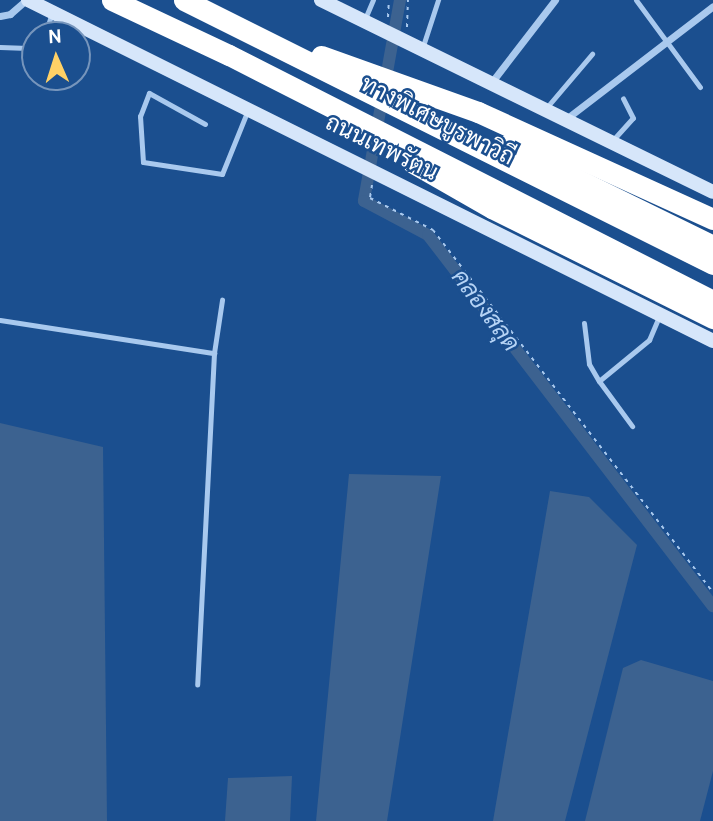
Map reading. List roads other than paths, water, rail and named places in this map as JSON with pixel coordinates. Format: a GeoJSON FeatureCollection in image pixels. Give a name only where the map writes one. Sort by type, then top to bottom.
{"type":"FeatureCollection","features":[{"type":"Feature","properties":{"kind":"highway","name":"ถนนเทพรัตน"},"geometry":{"type":"LineString","coordinates":[[112,0],[229,55],[713,301]]}},
{"type":"Feature","properties":{"kind":"highway","name":"ทางพิเศษบูรพาวิถี"},"geometry":{"type":"LineString","coordinates":[[139,0],[232,36],[713,264]]}},
{"type":"Feature","properties":{"kind":"highway","name":"ทางพิเศษบูรพาวิถี"},"geometry":{"type":"LineString","coordinates":[[184,0],[232,36],[713,287]]}},
{"type":"Feature","properties":{"kind":"highway"},"geometry":{"type":"LineString","coordinates":[[210,0],[713,246]]}},
{"type":"Feature","properties":{"kind":"highway"},"geometry":{"type":"LineString","coordinates":[[232,36],[478,111],[713,219]]}},
{"type":"Feature","properties":{"kind":"highway"},"geometry":{"type":"LineString","coordinates":[[232,36],[438,178],[713,318]]}},
{"type":"Feature","properties":{"kind":"main road","name":"ถนนเทพรัตน"},"geometry":{"type":"LineString","coordinates":[[27,0],[713,341]]}},
{"type":"Feature","properties":{"kind":"main road"},"geometry":{"type":"LineString","coordinates":[[321,0],[407,42],[424,43],[491,83],[713,192]]}},
{"type":"Feature","properties":{"kind":"street"},"geometry":{"type":"LineString","coordinates":[[0,16],[10,14],[27,0]]}},
{"type":"Feature","properties":{"kind":"street"},"geometry":{"type":"LineString","coordinates":[[491,83],[555,0]]}},
{"type":"Feature","properties":{"kind":"street"},"geometry":{"type":"LineString","coordinates":[[566,119],[713,6]]}},
{"type":"Feature","properties":{"kind":"lane"},"geometry":{"type":"LineString","coordinates":[[373,0],[376,26]]}},
{"type":"Feature","properties":{"kind":"lane"},"geometry":{"type":"LineString","coordinates":[[424,43],[438,0]]}},
{"type":"Feature","properties":{"kind":"lane"},"geometry":{"type":"LineString","coordinates":[[636,0],[700,87]]}},
{"type":"Feature","properties":{"kind":"lane"},"geometry":{"type":"LineString","coordinates":[[49,21],[52,12]]}},
{"type":"Feature","properties":{"kind":"lane"},"geometry":{"type":"LineString","coordinates":[[0,47],[21,48]]}},
{"type":"Feature","properties":{"kind":"lane"},"geometry":{"type":"LineString","coordinates":[[545,110],[592,54]]}},
{"type":"Feature","properties":{"kind":"lane"},"geometry":{"type":"LineString","coordinates":[[205,124],[149,93],[139,116],[143,163],[222,174],[248,109]]}},
{"type":"Feature","properties":{"kind":"lane"},"geometry":{"type":"LineString","coordinates":[[612,141],[633,118],[623,98]]}},
{"type":"Feature","properties":{"kind":"lane"},"geometry":{"type":"LineString","coordinates":[[197,685],[215,353],[222,300]]}},
{"type":"Feature","properties":{"kind":"lane"},"geometry":{"type":"LineString","coordinates":[[599,381],[649,340],[660,314]]}},
{"type":"Feature","properties":{"kind":"lane"},"geometry":{"type":"LineString","coordinates":[[0,320],[215,353]]}},
{"type":"Feature","properties":{"kind":"lane"},"geometry":{"type":"LineString","coordinates":[[584,323],[589,364],[632,426]]}},
{"type":"Feature","properties":{"kind":"water"},"geometry":{"type":"Polygon","coordinates":[[[0,423],[103,447],[107,821],[0,821],[0,423]]]}},
{"type":"Feature","properties":{"kind":"water"},"geometry":{"type":"Polygon","coordinates":[[[349,474],[441,476],[387,821],[316,821],[349,474]]]}},
{"type":"Feature","properties":{"kind":"water"},"geometry":{"type":"Polygon","coordinates":[[[550,491],[589,497],[637,545],[565,821],[493,821],[550,491]]]}},
{"type":"Feature","properties":{"kind":"water"},"geometry":{"type":"Polygon","coordinates":[[[641,660],[713,681],[713,771],[700,821],[585,821],[623,668],[641,660]]]}},
{"type":"Feature","properties":{"kind":"water"},"geometry":{"type":"Polygon","coordinates":[[[292,776],[290,821],[225,821],[228,778],[292,776]]]}},
{"type":"Feature","properties":{"kind":"waterway","name":"คลองสลุด"},"geometry":{"type":"LineString","coordinates":[[400,0],[364,201],[428,235],[713,606]]}}]}
